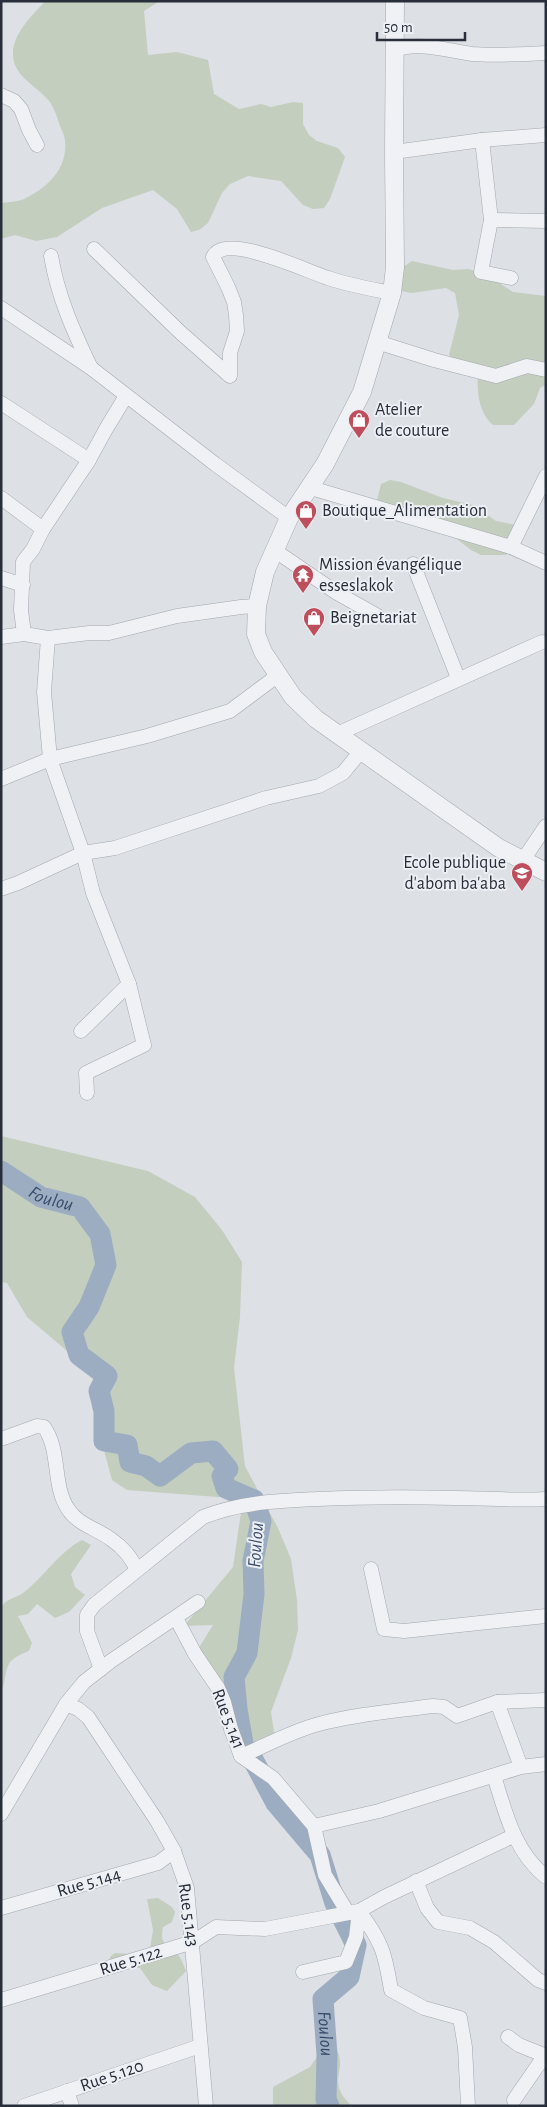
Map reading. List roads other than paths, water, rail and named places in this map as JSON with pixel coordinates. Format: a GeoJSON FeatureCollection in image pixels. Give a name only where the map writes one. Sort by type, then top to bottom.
{"type":"FeatureCollection","features":[{"type":"Feature","properties":{"kind":"street"},"geometry":{"type":"LineString","coordinates":[[396,1],[395,267],[392,294],[362,392],[311,488],[289,518],[265,572],[257,606],[256,634],[263,652],[277,676],[293,697],[316,719],[499,848],[546,872]]}},
{"type":"Feature","properties":{"kind":"street"},"geometry":{"type":"LineString","coordinates":[[396,50],[403,47],[446,49],[472,54],[546,53]]}},
{"type":"Feature","properties":{"kind":"street"},"geometry":{"type":"LineString","coordinates":[[1,95],[14,101],[21,109],[37,145]]}},
{"type":"Feature","properties":{"kind":"street"},"geometry":{"type":"LineString","coordinates":[[394,152],[482,140],[546,135]]}},
{"type":"Feature","properties":{"kind":"street"},"geometry":{"type":"LineString","coordinates":[[482,140],[490,220],[481,272],[511,278]]}},
{"type":"Feature","properties":{"kind":"street"},"geometry":{"type":"LineString","coordinates":[[490,220],[546,221]]}},
{"type":"Feature","properties":{"kind":"street"},"geometry":{"type":"LineString","coordinates":[[94,250],[181,333],[230,376],[230,354],[237,331],[236,315],[234,302],[228,287],[212,257],[218,250],[224,248],[250,251],[274,257],[325,278],[392,294]]}},
{"type":"Feature","properties":{"kind":"street"},"geometry":{"type":"LineString","coordinates":[[51,256],[56,286],[72,328],[91,368]]}},
{"type":"Feature","properties":{"kind":"street"},"geometry":{"type":"LineString","coordinates":[[1,308],[91,368],[289,518]]}},
{"type":"Feature","properties":{"kind":"street"},"geometry":{"type":"LineString","coordinates":[[377,342],[434,360],[496,376],[527,366],[546,370]]}},
{"type":"Feature","properties":{"kind":"street"},"geometry":{"type":"LineString","coordinates":[[24,634],[21,610],[23,562],[89,460],[126,396]]}},
{"type":"Feature","properties":{"kind":"street"},"geometry":{"type":"LineString","coordinates":[[1,402],[89,460]]}},
{"type":"Feature","properties":{"kind":"street"},"geometry":{"type":"LineString","coordinates":[[511,547],[546,476]]}},
{"type":"Feature","properties":{"kind":"street"},"geometry":{"type":"LineString","coordinates":[[311,488],[511,547],[546,563]]}},
{"type":"Feature","properties":{"kind":"street"},"geometry":{"type":"LineString","coordinates":[[1,498],[43,529]]}},
{"type":"Feature","properties":{"kind":"street"},"geometry":{"type":"LineString","coordinates":[[274,550],[337,593],[378,616]]}},
{"type":"Feature","properties":{"kind":"street"},"geometry":{"type":"LineString","coordinates":[[413,564],[458,678]]}},
{"type":"Feature","properties":{"kind":"street"},"geometry":{"type":"LineString","coordinates":[[1,578],[22,585]]}},
{"type":"Feature","properties":{"kind":"street"},"geometry":{"type":"LineString","coordinates":[[1,637],[24,634],[48,638],[109,633],[177,616],[242,606],[257,606]]}},
{"type":"Feature","properties":{"kind":"street"},"geometry":{"type":"LineString","coordinates":[[48,638],[44,692],[50,758],[83,853],[93,893],[129,984],[144,1045],[86,1073],[87,1093]]}},
{"type":"Feature","properties":{"kind":"street"},"geometry":{"type":"LineString","coordinates":[[337,734],[458,678],[542,642]]}},
{"type":"Feature","properties":{"kind":"street"},"geometry":{"type":"LineString","coordinates":[[1,779],[50,758],[147,736],[230,711],[277,676]]}},
{"type":"Feature","properties":{"kind":"street"},"geometry":{"type":"LineString","coordinates":[[1,889],[83,853],[115,848],[266,798],[319,786],[343,773],[361,751]]}},
{"type":"Feature","properties":{"kind":"street"},"geometry":{"type":"LineString","coordinates":[[523,860],[546,826]]}},
{"type":"Feature","properties":{"kind":"street"},"geometry":{"type":"LineString","coordinates":[[81,1031],[129,984]]}},
{"type":"Feature","properties":{"kind":"street"},"geometry":{"type":"LineString","coordinates":[[1,1439],[37,1426],[44,1428],[48,1433],[53,1449],[63,1499],[69,1510],[81,1522],[113,1540],[126,1551],[137,1569]]}},
{"type":"Feature","properties":{"kind":"street"},"geometry":{"type":"LineString","coordinates":[[101,1669],[87,1632],[87,1615],[94,1605],[203,1517],[220,1511],[257,1503],[379,1497],[510,1501],[546,1499]]}},
{"type":"Feature","properties":{"kind":"street"},"geometry":{"type":"LineString","coordinates":[[370,1569],[384,1630],[404,1631],[546,1616]]}},
{"type":"Feature","properties":{"kind":"street"},"geometry":{"type":"LineString","coordinates":[[1,1814],[66,1704],[84,1682],[198,1602]]}},
{"type":"Feature","properties":{"kind":"street","name":"Rue 5.141"},"geometry":{"type":"LineString","coordinates":[[176,1618],[195,1654],[218,1688],[241,1756],[273,1778],[293,1799],[304,1817],[314,1826],[325,1875],[353,1912],[382,1945],[391,1990],[424,2008],[460,2018],[466,2047],[468,2106]]}},
{"type":"Feature","properties":{"kind":"street"},"geometry":{"type":"LineString","coordinates":[[241,1756],[318,1724],[356,1716],[433,1706],[444,1707],[457,1716],[497,1702],[546,1700]]}},
{"type":"Feature","properties":{"kind":"street"},"geometry":{"type":"LineString","coordinates":[[497,1702],[521,1767]]}},
{"type":"Feature","properties":{"kind":"street","name":"Rue 5.143"},"geometry":{"type":"LineString","coordinates":[[66,1704],[78,1709],[88,1717],[157,1821],[174,1851],[187,1888],[206,2106]]}},
{"type":"Feature","properties":{"kind":"street"},"geometry":{"type":"LineString","coordinates":[[314,1826],[379,1811],[521,1767],[546,1764]]}},
{"type":"Feature","properties":{"kind":"street"},"geometry":{"type":"LineString","coordinates":[[494,1776],[514,1836],[535,1868],[546,1877]]}},
{"type":"Feature","properties":{"kind":"street","name":"Rue 5.122"},"geometry":{"type":"LineString","coordinates":[[1,2000],[193,1942],[216,1927],[265,1929],[353,1912],[514,1836]]}},
{"type":"Feature","properties":{"kind":"street","name":"Rue 5.144"},"geometry":{"type":"LineString","coordinates":[[1,1908],[158,1863],[174,1851]]}},
{"type":"Feature","properties":{"kind":"street"},"geometry":{"type":"LineString","coordinates":[[416,1881],[427,1908],[438,1922],[470,1928],[494,1942],[538,1980],[546,1983]]}},
{"type":"Feature","properties":{"kind":"street"},"geometry":{"type":"LineString","coordinates":[[303,1972],[346,1962],[356,1937],[353,1912]]}},
{"type":"Feature","properties":{"kind":"street"},"geometry":{"type":"LineString","coordinates":[[508,2037],[519,2045],[545,2056],[514,2100]]}},
{"type":"Feature","properties":{"kind":"street","name":"Rue 5.120"},"geometry":{"type":"LineString","coordinates":[[24,2106],[200,2046]]}},
{"type":"Feature","properties":{"kind":"street"},"geometry":{"type":"LineString","coordinates":[[67,2091],[72,2106]]}},
{"type":"Feature","properties":{"kind":"waterway","name":"Foulou"},"geometry":{"type":"LineString","coordinates":[[1,1171],[41,1197],[80,1207],[100,1234],[106,1265],[89,1307],[72,1332],[79,1355],[107,1376],[99,1391],[104,1411],[104,1441],[127,1445],[130,1462],[146,1466],[160,1476],[191,1453],[213,1451],[228,1469],[222,1476],[226,1488],[254,1500],[261,1521],[253,1561],[254,1594],[247,1653],[234,1677],[244,1749],[249,1752],[276,1803],[320,1855],[335,1903],[356,1945],[349,1977],[323,1999],[327,2055],[326,2100],[329,2106]]}},
{"type":"Feature","properties":{"kind":"place","name":"Atelier de couture"},"geometry":{"type":"Point","coordinates":[359,439]}},
{"type":"Feature","properties":{"kind":"place","name":"Boutique_Alimentation"},"geometry":{"type":"Point","coordinates":[306,530]}},
{"type":"Feature","properties":{"kind":"place","name":"Mission évangélique esseslakok"},"geometry":{"type":"Point","coordinates":[303,594]}},
{"type":"Feature","properties":{"kind":"place","name":"Beignetariat"},"geometry":{"type":"Point","coordinates":[314,637]}},
{"type":"Feature","properties":{"kind":"place","name":"Ecole publique d'abom ba'aba"},"geometry":{"type":"Point","coordinates":[522,892]}}]}
